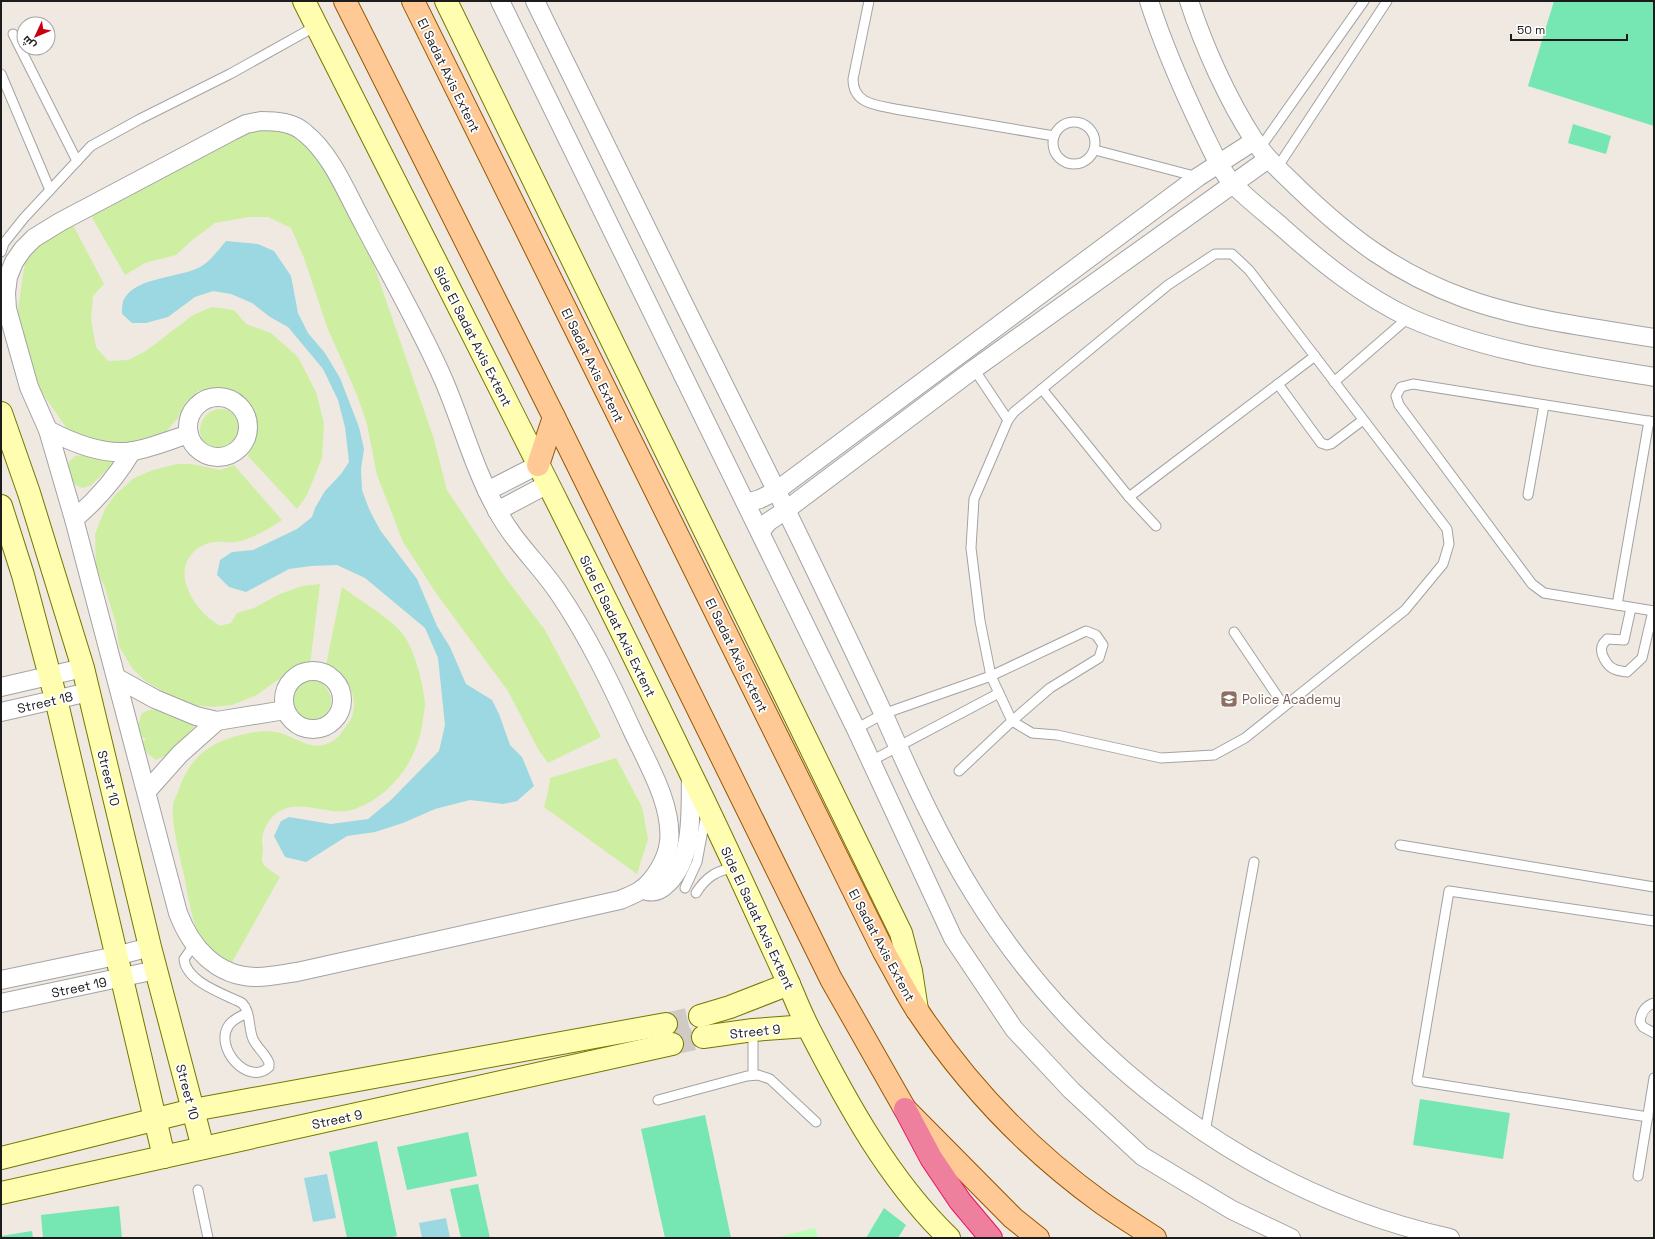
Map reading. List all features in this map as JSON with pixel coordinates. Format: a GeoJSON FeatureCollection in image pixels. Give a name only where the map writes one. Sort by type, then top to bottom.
{"type":"FeatureCollection","features":[{"type":"Feature","properties":{"kind":"highway"},"geometry":{"type":"LineString","coordinates":[[905,1109],[931,1158],[960,1201],[991,1238]]}},
{"type":"Feature","properties":{"kind":"main road"},"geometry":{"type":"LineString","coordinates":[[344,1],[554,417],[831,979],[905,1109],[1013,1218],[1038,1238]]}},
{"type":"Feature","properties":{"kind":"main road","name":"El Sadat Axis Extent"},"geometry":{"type":"LineString","coordinates":[[413,1],[884,952],[917,1010],[956,1064],[1000,1113],[1049,1160],[1102,1203],[1155,1238]]}},
{"type":"Feature","properties":{"kind":"main road"},"geometry":{"type":"LineString","coordinates":[[538,465],[554,417]]}},
{"type":"Feature","properties":{"kind":"street","name":"Side El Sadat Axis Extent"},"geometry":{"type":"LineString","coordinates":[[304,1],[548,484],[691,774],[736,868],[807,1026],[856,1115],[881,1156],[910,1194],[949,1238]]}},
{"type":"Feature","properties":{"kind":"street"},"geometry":{"type":"LineString","coordinates":[[446,1],[901,933],[911,971],[917,1010]]}},
{"type":"Feature","properties":{"kind":"street"},"geometry":{"type":"LineString","coordinates":[[500,1],[761,531],[856,728],[953,938],[1014,1029],[1071,1090],[1142,1156],[1232,1210],[1291,1238]]}},
{"type":"Feature","properties":{"kind":"street"},"geometry":{"type":"LineString","coordinates":[[535,1],[786,510],[898,748],[956,863],[991,921],[1020,962],[1055,1003],[1089,1039],[1126,1072],[1205,1132],[1260,1166],[1298,1186],[1355,1210],[1410,1228],[1450,1238]]}},
{"type":"Feature","properties":{"kind":"street"},"geometry":{"type":"LineString","coordinates":[[1149,1],[1189,103],[1219,164],[1232,183],[1313,256],[1379,301],[1410,317],[1449,333],[1488,346],[1560,362],[1654,377]]}},
{"type":"Feature","properties":{"kind":"street"},"geometry":{"type":"LineString","coordinates":[[1189,1],[1214,66],[1265,154],[1323,212],[1369,250],[1412,275],[1465,298],[1517,313],[1654,338]]}},
{"type":"Feature","properties":{"kind":"street"},"geometry":{"type":"LineString","coordinates":[[260,121],[275,121],[290,125],[304,132],[316,145],[338,176],[423,336],[444,381],[487,492],[497,511],[518,543],[538,565],[558,591],[576,619],[610,683],[659,788],[668,824],[669,842],[660,868],[652,880],[642,890],[620,900],[297,972],[256,977],[236,974],[217,965],[194,945],[178,913],[74,519],[48,430],[29,387],[7,309],[6,293],[8,277],[14,262],[23,249],[34,238],[60,222],[232,130],[246,124],[260,121]]}},
{"type":"Feature","properties":{"kind":"street"},"geometry":{"type":"LineString","coordinates":[[746,503],[776,492],[1198,177],[1219,164],[1265,154]]}},
{"type":"Feature","properties":{"kind":"street"},"geometry":{"type":"LineString","coordinates":[[761,531],[768,522],[974,369],[1232,183],[1265,154]]}},
{"type":"Feature","properties":{"kind":"street","name":"Street 10"},"geometry":{"type":"LineString","coordinates":[[1,412],[29,493],[83,668],[150,947],[203,1148]]}},
{"type":"Feature","properties":{"kind":"street"},"geometry":{"type":"LineString","coordinates":[[48,430],[67,440],[88,448],[110,451],[132,451],[188,434]]}},
{"type":"Feature","properties":{"kind":"street"},"geometry":{"type":"LineString","coordinates":[[74,519],[107,489],[121,471],[132,451]]}},
{"type":"Feature","properties":{"kind":"street"},"geometry":{"type":"LineString","coordinates":[[487,492],[538,465]]}},
{"type":"Feature","properties":{"kind":"street"},"geometry":{"type":"LineString","coordinates":[[497,511],[548,484]]}},
{"type":"Feature","properties":{"kind":"street"},"geometry":{"type":"LineString","coordinates":[[1,506],[23,575],[56,699],[164,1157]]}},
{"type":"Feature","properties":{"kind":"street","name":"Street 18"},"geometry":{"type":"LineString","coordinates":[[1,687],[83,668]]}},
{"type":"Feature","properties":{"kind":"street"},"geometry":{"type":"LineString","coordinates":[[117,678],[155,699],[196,716],[217,721],[285,710]]}},
{"type":"Feature","properties":{"kind":"street","name":"Street 18"},"geometry":{"type":"LineString","coordinates":[[1,712],[88,692]]}},
{"type":"Feature","properties":{"kind":"street"},"geometry":{"type":"LineString","coordinates":[[147,791],[180,754],[217,721]]}},
{"type":"Feature","properties":{"kind":"street"},"geometry":{"type":"LineString","coordinates":[[642,890],[648,893],[659,890],[670,881],[680,865],[688,835],[691,774]]}},
{"type":"Feature","properties":{"kind":"street","name":"Street 19"},"geometry":{"type":"LineString","coordinates":[[1,980],[116,956],[150,947]]}},
{"type":"Feature","properties":{"kind":"street","name":"Street 19"},"geometry":{"type":"LineString","coordinates":[[1,1004],[156,970]]}},
{"type":"Feature","properties":{"kind":"street","name":"Street 9"},"geometry":{"type":"LineString","coordinates":[[789,984],[738,1004],[702,1027],[753,1030],[807,1026]]}},
{"type":"Feature","properties":{"kind":"street","name":"Street 9"},"geometry":{"type":"LineString","coordinates":[[1,1158],[193,1110],[333,1085],[669,1034],[341,1119],[1,1193]]}},
{"type":"Feature","properties":{"kind":"street"},"geometry":{"type":"LineString","coordinates":[[333,1085],[341,1119]]}},
{"type":"Feature","properties":{"kind":"lane"},"geometry":{"type":"LineString","coordinates":[[869,1],[853,78],[853,86],[857,94],[863,99],[870,103],[895,109],[1054,136]]}},
{"type":"Feature","properties":{"kind":"lane"},"geometry":{"type":"LineString","coordinates":[[1265,154],[1364,1]]}},
{"type":"Feature","properties":{"kind":"lane"},"geometry":{"type":"LineString","coordinates":[[1265,154],[1387,1]]}},
{"type":"Feature","properties":{"kind":"lane"},"geometry":{"type":"LineString","coordinates":[[1,252],[4,243],[24,218],[91,146],[140,119],[230,74],[316,26]]}},
{"type":"Feature","properties":{"kind":"lane"},"geometry":{"type":"LineString","coordinates":[[13,34],[77,161]]}},
{"type":"Feature","properties":{"kind":"lane"},"geometry":{"type":"LineString","coordinates":[[1,74],[50,190]]}},
{"type":"Feature","properties":{"kind":"lane"},"geometry":{"type":"LineString","coordinates":[[1076,122],[1085,125],[1092,132],[1095,141],[1094,150],[1090,158],[1082,163],[1068,163],[1057,155],[1053,146],[1054,136],[1059,128],[1067,123],[1076,122]]}},
{"type":"Feature","properties":{"kind":"lane"},"geometry":{"type":"LineString","coordinates":[[1094,150],[1198,177]]}},
{"type":"Feature","properties":{"kind":"lane"},"geometry":{"type":"LineString","coordinates":[[1215,254],[1232,254],[1249,270],[1315,356],[1447,529],[1449,544],[1443,564],[1405,610],[1245,738],[1214,755],[1160,758],[1057,735],[1032,733],[1012,721],[991,676],[980,620],[971,548],[974,499],[1008,420],[1042,389],[1168,285],[1215,254]]}},
{"type":"Feature","properties":{"kind":"lane"},"geometry":{"type":"LineString","coordinates":[[1334,382],[1410,317]]}},
{"type":"Feature","properties":{"kind":"lane"},"geometry":{"type":"LineString","coordinates":[[1129,497],[1315,356]]}},
{"type":"Feature","properties":{"kind":"lane"},"geometry":{"type":"LineString","coordinates":[[974,369],[1008,420]]}},
{"type":"Feature","properties":{"kind":"lane"},"geometry":{"type":"LineString","coordinates":[[1278,384],[1321,443],[1327,445],[1331,444],[1363,420]]}},
{"type":"Feature","properties":{"kind":"lane"},"geometry":{"type":"LineString","coordinates":[[1617,605],[1652,421],[1413,384],[1401,388],[1396,396],[1399,405],[1532,584],[1544,593],[1653,611],[1642,658],[1627,672],[1614,669],[1608,664],[1601,651],[1602,644],[1607,639],[1624,640],[1631,608]]}},
{"type":"Feature","properties":{"kind":"lane"},"geometry":{"type":"LineString","coordinates":[[1042,389],[1129,497],[1156,526]]}},
{"type":"Feature","properties":{"kind":"lane"},"geometry":{"type":"LineString","coordinates":[[1528,495],[1544,405]]}},
{"type":"Feature","properties":{"kind":"lane"},"geometry":{"type":"LineString","coordinates":[[856,728],[883,714],[991,676],[1086,632],[1096,635],[1103,645],[1099,658],[1050,688],[1012,721],[959,771]]}},
{"type":"Feature","properties":{"kind":"lane"},"geometry":{"type":"LineString","coordinates":[[1234,632],[1284,706]]}},
{"type":"Feature","properties":{"kind":"lane"},"geometry":{"type":"LineString","coordinates":[[871,761],[999,693]]}},
{"type":"Feature","properties":{"kind":"lane"},"geometry":{"type":"LineString","coordinates":[[685,888],[696,862],[707,807]]}},
{"type":"Feature","properties":{"kind":"lane"},"geometry":{"type":"LineString","coordinates":[[1400,845],[1654,886]]}},
{"type":"Feature","properties":{"kind":"lane"},"geometry":{"type":"LineString","coordinates":[[1205,1132],[1254,862]]}},
{"type":"Feature","properties":{"kind":"lane"},"geometry":{"type":"LineString","coordinates":[[696,893],[708,877],[726,869],[736,868]]}},
{"type":"Feature","properties":{"kind":"lane"},"geometry":{"type":"LineString","coordinates":[[1648,1117],[1417,1081],[1449,891],[1654,921]]}},
{"type":"Feature","properties":{"kind":"lane"},"geometry":{"type":"LineString","coordinates":[[194,945],[184,959],[186,968],[209,988],[246,1006],[253,1038],[269,1062],[269,1067],[264,1072],[258,1073],[244,1068],[237,1063],[230,1057],[225,1040],[226,1031],[229,1024],[247,1013]]}},
{"type":"Feature","properties":{"kind":"lane"},"geometry":{"type":"LineString","coordinates":[[1654,1003],[1647,1006],[1643,1011],[1640,1022],[1643,1027],[1654,1033]]}},
{"type":"Feature","properties":{"kind":"lane"},"geometry":{"type":"LineString","coordinates":[[752,1075],[753,1030]]}},
{"type":"Feature","properties":{"kind":"lane"},"geometry":{"type":"LineString","coordinates":[[658,1100],[752,1075],[764,1076],[770,1079],[816,1122]]}},
{"type":"Feature","properties":{"kind":"lane"},"geometry":{"type":"LineString","coordinates":[[1638,1176],[1654,1078]]}},
{"type":"Feature","properties":{"kind":"lane"},"geometry":{"type":"LineString","coordinates":[[198,1190],[208,1238]]}},
{"type":"Feature","properties":{"kind":"green space"},"geometry":{"type":"Polygon","coordinates":[[[1554,1],[1654,1],[1654,126],[1528,86],[1554,1]]]}},
{"type":"Feature","properties":{"kind":"green space"},"geometry":{"type":"Polygon","coordinates":[[[1573,124],[1611,136],[1606,154],[1568,143],[1573,124]]]}},
{"type":"Feature","properties":{"kind":"green space"},"geometry":{"type":"Polygon","coordinates":[[[262,126],[281,130],[306,140],[323,156],[369,251],[433,436],[447,490],[505,577],[545,630],[601,737],[548,763],[538,749],[508,691],[436,593],[403,542],[377,475],[367,424],[357,395],[327,327],[304,258],[291,228],[268,217],[249,217],[215,223],[191,241],[176,255],[145,263],[125,275],[90,214],[262,126]]]}},
{"type":"Feature","properties":{"kind":"green space"},"geometry":{"type":"Polygon","coordinates":[[[73,225],[104,284],[93,296],[91,320],[96,347],[108,361],[128,360],[146,351],[193,315],[212,307],[234,310],[246,324],[271,333],[298,357],[316,392],[324,423],[322,458],[307,495],[297,509],[248,456],[256,426],[250,410],[237,394],[219,389],[198,391],[186,402],[178,418],[162,436],[140,445],[115,445],[70,433],[40,390],[16,321],[25,262],[38,247],[56,234],[73,225]]]}},
{"type":"Feature","properties":{"kind":"green space"},"geometry":{"type":"Polygon","coordinates":[[[221,409],[236,415],[242,430],[236,445],[221,451],[206,445],[200,430],[206,415],[221,409]]]}},
{"type":"Feature","properties":{"kind":"green space"},"geometry":{"type":"Polygon","coordinates":[[[85,455],[115,462],[90,486],[82,488],[72,483],[68,471],[69,462],[75,456],[85,455]]]}},
{"type":"Feature","properties":{"kind":"green space"},"geometry":{"type":"Polygon","coordinates":[[[177,464],[191,464],[220,470],[234,465],[282,520],[272,527],[248,539],[233,542],[214,542],[194,551],[185,569],[186,584],[195,603],[209,618],[220,626],[231,623],[237,613],[254,608],[280,594],[302,586],[320,584],[310,665],[290,671],[257,695],[232,705],[214,707],[188,705],[144,680],[132,668],[119,646],[116,624],[104,585],[96,569],[95,534],[105,509],[115,495],[134,478],[153,470],[177,464]]]}},
{"type":"Feature","properties":{"kind":"green space"},"geometry":{"type":"Polygon","coordinates":[[[342,587],[397,627],[408,642],[421,680],[425,707],[416,748],[409,762],[392,785],[369,803],[355,809],[345,811],[297,806],[287,808],[278,812],[272,817],[262,836],[262,861],[267,868],[280,877],[230,966],[198,934],[178,850],[173,813],[174,802],[187,771],[192,764],[204,751],[220,742],[255,732],[268,731],[280,733],[306,744],[317,746],[331,742],[340,735],[352,715],[354,705],[353,698],[344,678],[333,668],[326,665],[342,587]]]}},
{"type":"Feature","properties":{"kind":"green space"},"geometry":{"type":"Polygon","coordinates":[[[306,680],[314,680],[325,686],[331,697],[331,705],[325,716],[314,722],[306,722],[295,716],[289,705],[289,697],[295,686],[306,680]]]}},
{"type":"Feature","properties":{"kind":"green space"},"geometry":{"type":"Polygon","coordinates":[[[149,710],[156,710],[169,716],[198,723],[167,755],[156,760],[147,753],[141,744],[146,739],[140,736],[137,728],[142,713],[149,710]]]}},
{"type":"Feature","properties":{"kind":"green space"},"geometry":{"type":"Polygon","coordinates":[[[616,758],[642,807],[648,839],[637,874],[544,807],[550,778],[616,758]]]}},
{"type":"Feature","properties":{"kind":"green space"},"geometry":{"type":"Polygon","coordinates":[[[1420,1099],[1510,1113],[1503,1159],[1413,1145],[1420,1099]]]}},
{"type":"Feature","properties":{"kind":"green space"},"geometry":{"type":"Polygon","coordinates":[[[705,1115],[731,1238],[665,1238],[641,1129],[705,1115]]]}},
{"type":"Feature","properties":{"kind":"green space"},"geometry":{"type":"Polygon","coordinates":[[[468,1132],[477,1176],[407,1190],[397,1147],[468,1132]]]}},
{"type":"Feature","properties":{"kind":"green space"},"geometry":{"type":"Polygon","coordinates":[[[377,1141],[397,1236],[387,1238],[347,1238],[329,1152],[377,1141]]]}},
{"type":"Feature","properties":{"kind":"green space"},"geometry":{"type":"Polygon","coordinates":[[[478,1184],[490,1238],[461,1238],[450,1189],[478,1184]]]}},
{"type":"Feature","properties":{"kind":"green space"},"geometry":{"type":"Polygon","coordinates":[[[119,1206],[122,1238],[43,1238],[41,1215],[119,1206]]]}},
{"type":"Feature","properties":{"kind":"green space"},"geometry":{"type":"Polygon","coordinates":[[[884,1208],[906,1225],[898,1238],[866,1238],[884,1208]]]}},
{"type":"Feature","properties":{"kind":"green space"},"geometry":{"type":"Polygon","coordinates":[[[815,1228],[818,1238],[774,1238],[815,1228]]]}},
{"type":"Feature","properties":{"kind":"green space"},"geometry":{"type":"Polygon","coordinates":[[[32,1231],[33,1238],[1,1238],[1,1236],[32,1231]]]}},
{"type":"Feature","properties":{"kind":"water"},"geometry":{"type":"Polygon","coordinates":[[[226,241],[258,244],[274,251],[291,276],[298,313],[308,333],[325,353],[340,378],[359,427],[364,449],[361,469],[362,490],[369,509],[380,530],[417,579],[437,626],[450,647],[466,684],[492,700],[499,714],[510,745],[522,757],[534,786],[517,801],[503,804],[470,800],[435,809],[403,823],[375,832],[347,836],[306,862],[285,857],[274,836],[281,821],[289,817],[331,824],[368,819],[391,800],[439,751],[445,725],[438,658],[425,628],[365,578],[337,565],[311,566],[289,569],[246,592],[229,587],[217,575],[220,560],[232,552],[253,550],[297,529],[312,517],[315,508],[325,491],[341,474],[349,462],[345,427],[338,400],[323,369],[288,327],[270,317],[252,303],[231,294],[213,291],[195,297],[168,317],[146,323],[132,323],[122,314],[123,300],[138,286],[191,271],[204,265],[226,241]]]}},
{"type":"Feature","properties":{"kind":"water"},"geometry":{"type":"Polygon","coordinates":[[[327,1174],[336,1218],[313,1222],[304,1178],[327,1174]]]}},
{"type":"Feature","properties":{"kind":"water"},"geometry":{"type":"Polygon","coordinates":[[[446,1218],[450,1238],[422,1238],[419,1223],[446,1218]]]}},
{"type":"Feature","properties":{"kind":"tunnel"},"geometry":{"type":"LineString","coordinates":[[666,1024],[700,1016]]}},
{"type":"Feature","properties":{"kind":"tunnel"},"geometry":{"type":"LineString","coordinates":[[672,1044],[703,1037]]}},
{"type":"Feature","properties":{"kind":"place","name":"Police Academy"},"geometry":{"type":"Point","coordinates":[1229,699]}}]}
